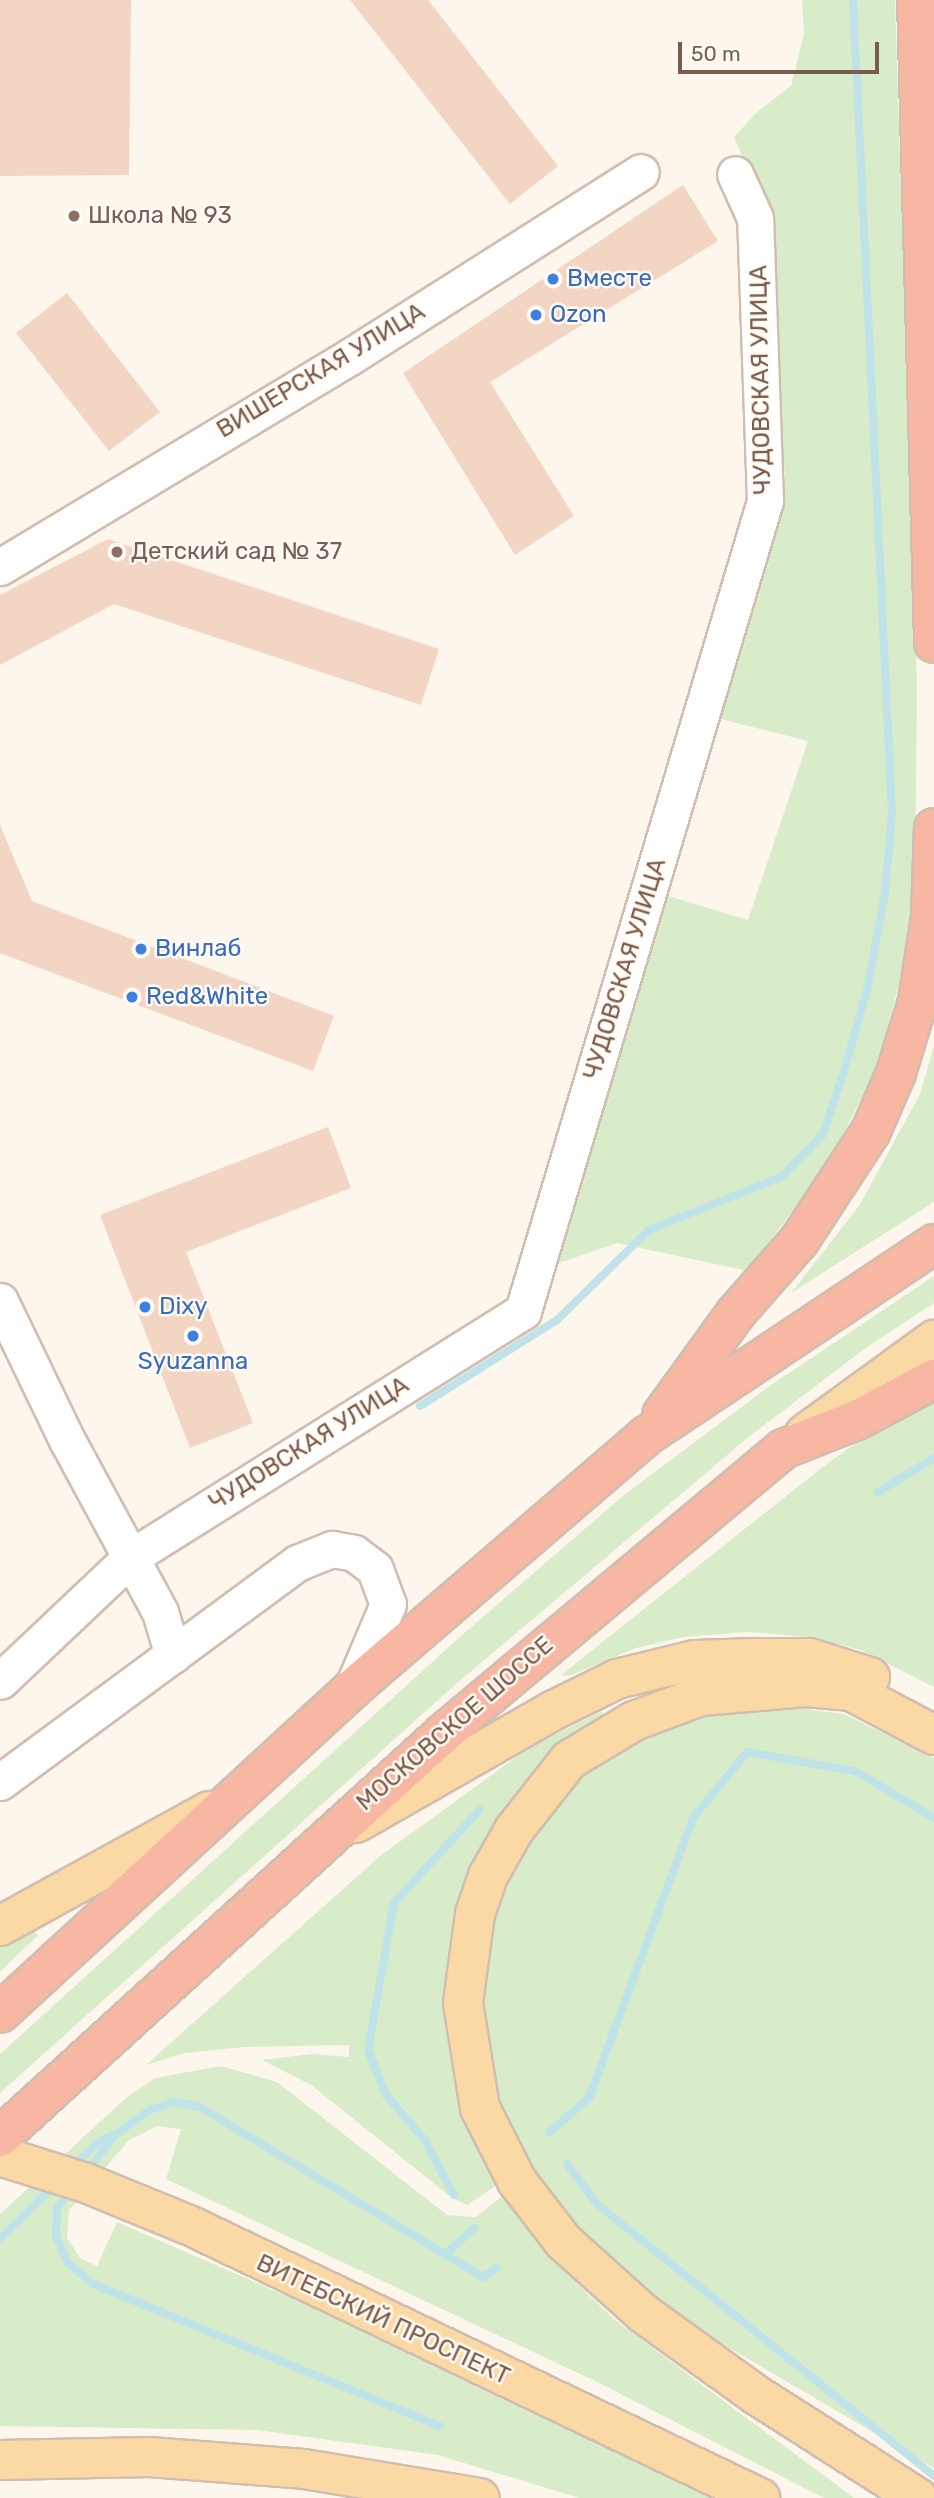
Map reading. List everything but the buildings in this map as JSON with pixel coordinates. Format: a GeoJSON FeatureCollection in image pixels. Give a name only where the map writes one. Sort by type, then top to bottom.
{"type":"FeatureCollection","features":[{"type":"Feature","properties":{"kind":"highway"},"geometry":{"type":"LineString","coordinates":[[917,0],[934,643]]}},
{"type":"Feature","properties":{"kind":"highway"},"geometry":{"type":"LineString","coordinates":[[646,1436],[735,1314],[799,1241],[871,1131],[896,1073],[918,1001],[931,917],[934,828]]}},
{"type":"Feature","properties":{"kind":"highway"},"geometry":{"type":"LineString","coordinates":[[0,2013],[352,1689],[646,1436],[934,1244]]}},
{"type":"Feature","properties":{"kind":"highway"},"geometry":{"type":"LineString","coordinates":[[783,1449],[859,1419],[934,1379]]}},
{"type":"Feature","properties":{"kind":"highway","name":"МОСКОВСКОЕ ШОССЕ"},"geometry":{"type":"LineString","coordinates":[[0,2137],[318,1844],[559,1634],[783,1449]]}},
{"type":"Feature","properties":{"kind":"main road","name":"МОСКОВСКОЕ ШОССЕ"},"geometry":{"type":"LineString","coordinates":[[783,1449],[934,1340]]}},
{"type":"Feature","properties":{"kind":"main road"},"geometry":{"type":"LineString","coordinates":[[318,1844],[552,1711],[617,1679],[695,1660],[809,1658],[887,1684],[934,1710]]}},
{"type":"Feature","properties":{"kind":"main road"},"geometry":{"type":"LineString","coordinates":[[918,2498],[755,2395],[644,2314],[563,2241],[517,2181],[480,2108],[463,2003],[475,1914],[488,1877],[514,1830],[569,1760],[634,1721],[701,1696],[806,1687],[851,1692],[934,1735]]}},
{"type":"Feature","properties":{"kind":"main road"},"geometry":{"type":"LineString","coordinates":[[0,1926],[233,1798]]}},
{"type":"Feature","properties":{"kind":"main road","name":"ВИТЕБСКИЙ ПРОСПЕКТ"},"geometry":{"type":"LineString","coordinates":[[0,2156],[141,2204],[760,2498]]}},
{"type":"Feature","properties":{"kind":"main road"},"geometry":{"type":"LineString","coordinates":[[0,2460],[149,2457],[291,2468],[480,2498]]}},
{"type":"Feature","properties":{"kind":"street","name":"ВИШЕРСКАЯ УЛИЦА"},"geometry":{"type":"LineString","coordinates":[[0,567],[351,356],[641,173]]}},
{"type":"Feature","properties":{"kind":"street","name":"ЧУДОВСКАЯ УЛИЦА"},"geometry":{"type":"LineString","coordinates":[[0,1681],[131,1558],[523,1311],[765,501],[755,218],[735,174]]}},
{"type":"Feature","properties":{"kind":"street"},"geometry":{"type":"LineString","coordinates":[[0,1301],[67,1440],[160,1612],[173,1655]]}},
{"type":"Feature","properties":{"kind":"street"},"geometry":{"type":"LineString","coordinates":[[0,1782],[297,1563],[332,1549],[354,1553],[375,1569],[388,1604],[352,1689]]}},
{"type":"Feature","properties":{"kind":"green space"},"geometry":{"type":"Polygon","coordinates":[[[802,0],[895,0],[917,686],[915,881],[901,977],[877,1067],[832,1157],[748,1271],[617,1243],[548,1267],[665,895],[748,920],[808,741],[717,718],[785,478],[764,204],[734,137],[757,112],[791,86],[804,34],[802,0]]]}},
{"type":"Feature","properties":{"kind":"green space"},"geometry":{"type":"Polygon","coordinates":[[[934,1046],[934,1202],[791,1293],[859,1206],[920,1094],[934,1046]]]}},
{"type":"Feature","properties":{"kind":"green space"},"geometry":{"type":"Polygon","coordinates":[[[934,1276],[934,1303],[867,1347],[751,1435],[456,1684],[0,2093],[0,2054],[461,1636],[624,1495],[771,1385],[934,1276]]]}},
{"type":"Feature","properties":{"kind":"green space"},"geometry":{"type":"Polygon","coordinates":[[[934,1399],[934,1687],[861,1650],[809,1637],[747,1632],[684,1637],[636,1648],[569,1676],[561,1675],[824,1466],[892,1417],[934,1399]]]}},
{"type":"Feature","properties":{"kind":"green space"},"geometry":{"type":"Polygon","coordinates":[[[781,1706],[844,1714],[934,1758],[934,2468],[675,2316],[585,2241],[525,2163],[493,2096],[480,2019],[484,1955],[501,1891],[520,1851],[552,1805],[600,1759],[655,1728],[710,1709],[781,1706]]]}},
{"type":"Feature","properties":{"kind":"green space"},"geometry":{"type":"Polygon","coordinates":[[[602,1711],[606,1718],[458,1928],[500,2183],[467,2205],[452,2198],[311,2085],[262,2060],[312,2054],[349,2057],[349,2045],[245,2047],[184,2053],[146,2065],[380,1856],[530,1747],[602,1711]]]}},
{"type":"Feature","properties":{"kind":"green space"},"geometry":{"type":"Polygon","coordinates":[[[30,1929],[38,1935],[0,1972],[0,1944],[30,1929]]]}},
{"type":"Feature","properties":{"kind":"green space"},"geometry":{"type":"Polygon","coordinates":[[[221,2066],[277,2082],[447,2215],[476,2217],[505,2194],[553,2261],[615,2320],[854,2498],[824,2498],[597,2382],[166,2179],[181,2129],[157,2126],[129,2140],[69,2210],[67,2238],[81,2259],[97,2266],[117,2222],[420,2354],[710,2498],[579,2498],[438,2455],[257,2430],[0,2426],[0,2214],[127,2097],[155,2078],[221,2066]]]}},
{"type":"Feature","properties":{"kind":"waterway"},"geometry":{"type":"LineString","coordinates":[[420,1406],[557,1320],[649,1230],[783,1176],[823,1134],[845,1068],[867,990],[885,892],[892,814],[853,0]]}},
{"type":"Feature","properties":{"kind":"waterway"},"geometry":{"type":"LineString","coordinates":[[878,1492],[934,1458]]}},
{"type":"Feature","properties":{"kind":"waterway"},"geometry":{"type":"LineString","coordinates":[[550,2132],[589,2098],[693,1818],[747,1752],[855,1771],[934,1818]]}},
{"type":"Feature","properties":{"kind":"waterway"},"geometry":{"type":"LineString","coordinates":[[454,2195],[424,2139],[386,2095],[368,2050],[394,1903],[480,1809]]}},
{"type":"Feature","properties":{"kind":"waterway"},"geometry":{"type":"LineString","coordinates":[[85,2173],[116,2134],[150,2110],[173,2102],[200,2107],[483,2277],[497,2268]]}},
{"type":"Feature","properties":{"kind":"waterway"},"geometry":{"type":"LineString","coordinates":[[72,2168],[98,2142],[113,2135]]}},
{"type":"Feature","properties":{"kind":"waterway"},"geometry":{"type":"LineString","coordinates":[[567,2164],[597,2204],[934,2476]]}},
{"type":"Feature","properties":{"kind":"waterway"},"geometry":{"type":"LineString","coordinates":[[0,2239],[55,2184]]}},
{"type":"Feature","properties":{"kind":"waterway"},"geometry":{"type":"LineString","coordinates":[[73,2188],[57,2208],[56,2236],[68,2263],[93,2284],[440,2426]]}},
{"type":"Feature","properties":{"kind":"waterway"},"geometry":{"type":"LineString","coordinates":[[445,2255],[474,2228]]}},
{"type":"Feature","properties":{"kind":"place","name":"Школа № 93"},"geometry":{"type":"Point","coordinates":[74,216]}},
{"type":"Feature","properties":{"kind":"place","name":"Вместе"},"geometry":{"type":"Point","coordinates":[553,279]}},
{"type":"Feature","properties":{"kind":"place","name":"Ozon"},"geometry":{"type":"Point","coordinates":[536,315]}},
{"type":"Feature","properties":{"kind":"place","name":"Детский сад № 37"},"geometry":{"type":"Point","coordinates":[117,552]}},
{"type":"Feature","properties":{"kind":"place","name":"Винлаб"},"geometry":{"type":"Point","coordinates":[141,949]}},
{"type":"Feature","properties":{"kind":"place","name":"Red&White"},"geometry":{"type":"Point","coordinates":[132,997]}},
{"type":"Feature","properties":{"kind":"place","name":"Dixy"},"geometry":{"type":"Point","coordinates":[145,1307]}},
{"type":"Feature","properties":{"kind":"place","name":"Syuzanna"},"geometry":{"type":"Point","coordinates":[193,1336]}}]}
